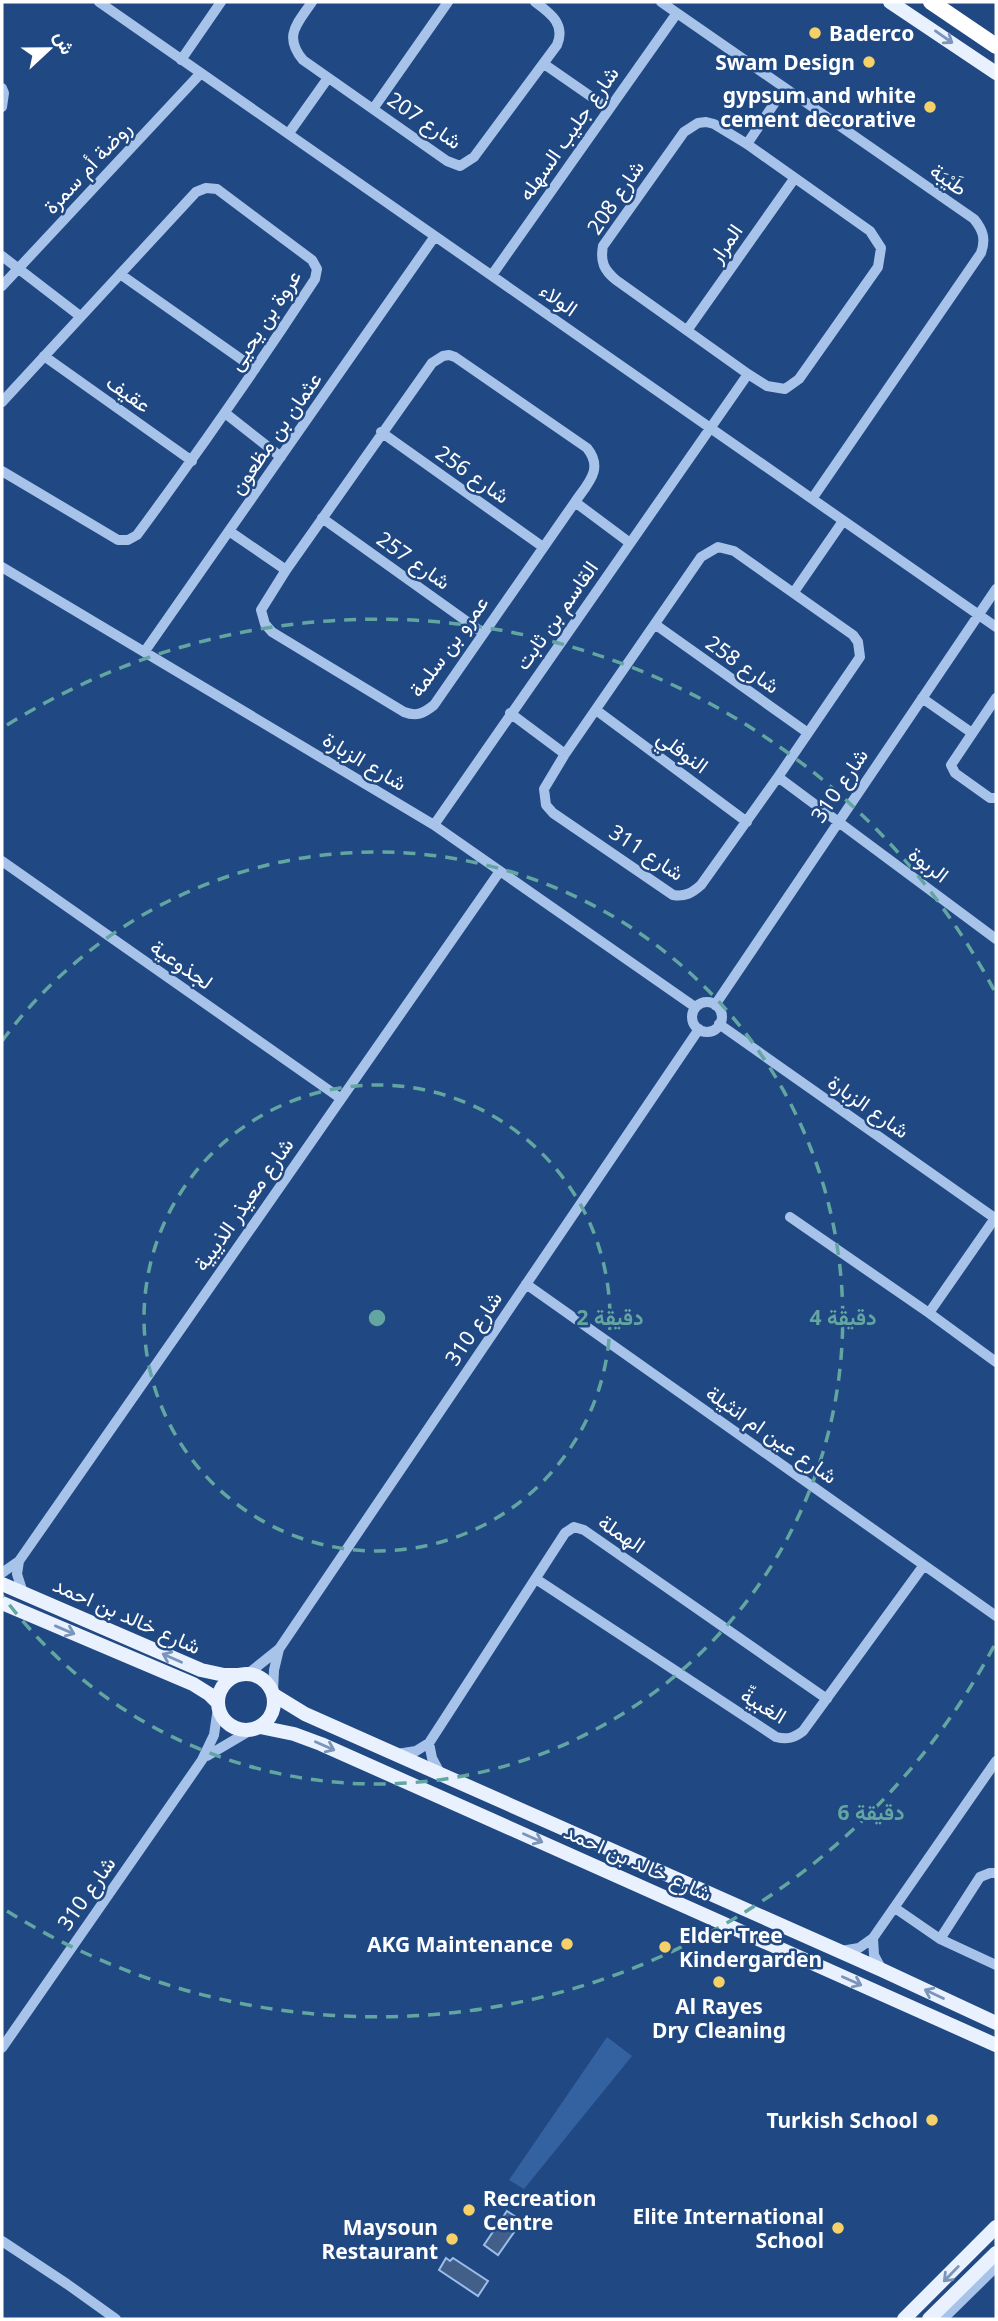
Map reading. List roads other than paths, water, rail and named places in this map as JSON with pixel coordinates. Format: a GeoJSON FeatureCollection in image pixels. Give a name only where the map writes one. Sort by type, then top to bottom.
{"type":"FeatureCollection","features":[{"type":"Feature","properties":{"kind":"highway"},"geometry":{"type":"LineString","coordinates":[[931,2],[996,46]]}},
{"type":"Feature","properties":{"kind":"main road"},"geometry":{"type":"LineString","coordinates":[[890,2],[996,74]]}},
{"type":"Feature","properties":{"kind":"main road","name":"شارع خالد بن احمد"},"geometry":{"type":"LineString","coordinates":[[2,1584],[201,1670],[224,1675],[243,1674]]}},
{"type":"Feature","properties":{"kind":"main road","name":"شارع خالد بن احمد"},"geometry":{"type":"LineString","coordinates":[[2,1603],[193,1684],[209,1694],[218,1706]]}},
{"type":"Feature","properties":{"kind":"main road"},"geometry":{"type":"LineString","coordinates":[[243,1674],[263,1679],[273,1693],[275,1703],[271,1717],[255,1729],[242,1730],[227,1723],[218,1706],[218,1695],[225,1682],[243,1674]]}},
{"type":"Feature","properties":{"kind":"main road","name":"شارع خالد بن احمد"},"geometry":{"type":"LineString","coordinates":[[273,1693],[294,1709],[841,1951],[996,2023]]}},
{"type":"Feature","properties":{"kind":"main road","name":"شارع خالد بن احمد"},"geometry":{"type":"LineString","coordinates":[[255,1729],[294,1734],[314,1741],[996,2045]]}},
{"type":"Feature","properties":{"kind":"main road"},"geometry":{"type":"LineString","coordinates":[[904,2319],[996,2227]]}},
{"type":"Feature","properties":{"kind":"main road"},"geometry":{"type":"LineString","coordinates":[[929,2319],[996,2253]]}},
{"type":"Feature","properties":{"kind":"street","name":"الولاء"},"geometry":{"type":"LineString","coordinates":[[99,2],[996,627]]}},
{"type":"Feature","properties":{"kind":"street"},"geometry":{"type":"LineString","coordinates":[[181,60],[221,2]]}},
{"type":"Feature","properties":{"kind":"street","name":"شارع 207"},"geometry":{"type":"LineString","coordinates":[[312,2],[293,33],[292,42],[303,60],[447,161],[460,166],[474,157],[557,45],[560,29],[551,14],[535,2]]}},
{"type":"Feature","properties":{"kind":"street"},"geometry":{"type":"LineString","coordinates":[[373,109],[448,2]]}},
{"type":"Feature","properties":{"kind":"street","name":"طَيْبَة"},"geometry":{"type":"LineString","coordinates":[[661,2],[974,219],[984,235],[985,244],[981,253],[812,499]]}},
{"type":"Feature","properties":{"kind":"street","name":"شارع جليب السهله"},"geometry":{"type":"LineString","coordinates":[[492,275],[677,13]]}},
{"type":"Feature","properties":{"kind":"street"},"geometry":{"type":"LineString","coordinates":[[544,64],[609,109]]}},
{"type":"Feature","properties":{"kind":"street","name":"روضة أم سمرة"},"geometry":{"type":"LineString","coordinates":[[2,286],[200,74]]}},
{"type":"Feature","properties":{"kind":"street"},"geometry":{"type":"LineString","coordinates":[[289,132],[328,78]]}},
{"type":"Feature","properties":{"kind":"street"},"geometry":{"type":"LineString","coordinates":[[2,88],[5,93],[2,107]]}},
{"type":"Feature","properties":{"kind":"street"},"geometry":{"type":"LineString","coordinates":[[747,144],[785,89]]}},
{"type":"Feature","properties":{"kind":"street","name":"شارع 208"},"geometry":{"type":"LineString","coordinates":[[698,123],[714,124],[747,144],[870,231],[881,248],[878,267],[799,379],[785,389],[766,386],[748,374],[607,272],[602,263],[603,246],[684,132],[698,123]]}},
{"type":"Feature","properties":{"kind":"street","name":"المرار"},"geometry":{"type":"LineString","coordinates":[[688,330],[794,179]]}},
{"type":"Feature","properties":{"kind":"street","name":"عروة بن يحيى"},"geometry":{"type":"LineString","coordinates":[[2,402],[196,192],[206,188],[217,189],[313,260],[317,269],[315,279],[255,369],[137,535],[118,541],[2,471]]}},
{"type":"Feature","properties":{"kind":"street","name":"عثمان بن مظعون"},"geometry":{"type":"LineString","coordinates":[[145,651],[435,236]]}},
{"type":"Feature","properties":{"kind":"street"},"geometry":{"type":"LineString","coordinates":[[2,256],[80,316]]}},
{"type":"Feature","properties":{"kind":"street"},"geometry":{"type":"LineString","coordinates":[[120,274],[255,369]]}},
{"type":"Feature","properties":{"kind":"street","name":"عقيف"},"geometry":{"type":"LineString","coordinates":[[44,356],[192,461]]}},
{"type":"Feature","properties":{"kind":"street","name":"عمرو بن سلمة"},"geometry":{"type":"LineString","coordinates":[[443,356],[455,356],[587,448],[595,461],[595,468],[575,502],[434,705],[420,715],[404,712],[272,632],[262,617],[264,602],[381,432],[432,363],[443,356]]}},
{"type":"Feature","properties":{"kind":"street"},"geometry":{"type":"LineString","coordinates":[[711,430],[748,374]]}},
{"type":"Feature","properties":{"kind":"street"},"geometry":{"type":"LineString","coordinates":[[225,413],[281,457]]}},
{"type":"Feature","properties":{"kind":"street","name":"القاسم بن ثابت"},"geometry":{"type":"LineString","coordinates":[[434,825],[711,430]]}},
{"type":"Feature","properties":{"kind":"street","name":"شارع 256"},"geometry":{"type":"LineString","coordinates":[[381,432],[543,547]]}},
{"type":"Feature","properties":{"kind":"street"},"geometry":{"type":"LineString","coordinates":[[575,502],[630,543]]}},
{"type":"Feature","properties":{"kind":"street","name":"شارع 257"},"geometry":{"type":"LineString","coordinates":[[322,518],[483,633]]}},
{"type":"Feature","properties":{"kind":"street"},"geometry":{"type":"LineString","coordinates":[[794,592],[843,521]]}},
{"type":"Feature","properties":{"kind":"street"},"geometry":{"type":"LineString","coordinates":[[229,531],[286,570]]}},
{"type":"Feature","properties":{"kind":"street","name":"شارع 311"},"geometry":{"type":"LineString","coordinates":[[718,547],[734,551],[794,592],[853,635],[861,649],[856,666],[701,885],[688,895],[673,895],[553,813],[546,805],[544,789],[565,754],[701,557],[718,547]]}},
{"type":"Feature","properties":{"kind":"street","name":"شارع الزبارة"},"geometry":{"type":"LineString","coordinates":[[2,567],[434,825],[695,1007]]}},
{"type":"Feature","properties":{"kind":"street","name":"شارع 310"},"geometry":{"type":"LineString","coordinates":[[715,1005],[996,589]]}},
{"type":"Feature","properties":{"kind":"street","name":"شارع 258"},"geometry":{"type":"LineString","coordinates":[[656,625],[808,733]]}},
{"type":"Feature","properties":{"kind":"street"},"geometry":{"type":"LineString","coordinates":[[922,698],[971,733]]}},
{"type":"Feature","properties":{"kind":"street"},"geometry":{"type":"LineString","coordinates":[[996,698],[953,761],[952,769],[990,798],[996,799]]}},
{"type":"Feature","properties":{"kind":"street","name":"النوفلي"},"geometry":{"type":"LineString","coordinates":[[596,710],[747,822]]}},
{"type":"Feature","properties":{"kind":"street"},"geometry":{"type":"LineString","coordinates":[[510,713],[565,754]]}},
{"type":"Feature","properties":{"kind":"street"},"geometry":{"type":"LineString","coordinates":[[778,777],[839,820]]}},
{"type":"Feature","properties":{"kind":"street","name":"الربوة"},"geometry":{"type":"LineString","coordinates":[[839,820],[996,939]]}},
{"type":"Feature","properties":{"kind":"street","name":"لجذوعية"},"geometry":{"type":"LineString","coordinates":[[2,861],[340,1098]]}},
{"type":"Feature","properties":{"kind":"street","name":"شارع معيذر الذيبية"},"geometry":{"type":"LineString","coordinates":[[2,1573],[19,1561],[500,871]]}},
{"type":"Feature","properties":{"kind":"street"},"geometry":{"type":"LineString","coordinates":[[705,1002],[715,1005],[721,1012],[719,1024],[710,1031],[699,1029],[692,1021],[695,1007],[705,1002]]}},
{"type":"Feature","properties":{"kind":"street","name":"شارع الزبارة"},"geometry":{"type":"LineString","coordinates":[[719,1024],[995,1218]]}},
{"type":"Feature","properties":{"kind":"street","name":"شارع 310"},"geometry":{"type":"LineString","coordinates":[[273,1693],[274,1670],[279,1649],[699,1029]]}},
{"type":"Feature","properties":{"kind":"street"},"geometry":{"type":"LineString","coordinates":[[790,1217],[996,1362]]}},
{"type":"Feature","properties":{"kind":"street"},"geometry":{"type":"LineString","coordinates":[[929,1313],[995,1218]]}},
{"type":"Feature","properties":{"kind":"street","name":"شارع عين ام انثيلة"},"geometry":{"type":"LineString","coordinates":[[526,1284],[924,1565],[995,1612]]}},
{"type":"Feature","properties":{"kind":"street","name":"الهملة"},"geometry":{"type":"LineString","coordinates":[[429,1743],[565,1533],[574,1527],[584,1530],[827,1699]]}},
{"type":"Feature","properties":{"kind":"street"},"geometry":{"type":"LineString","coordinates":[[19,1561],[17,1574],[23,1593]]}},
{"type":"Feature","properties":{"kind":"street","name":"الغبيةّ"},"geometry":{"type":"LineString","coordinates":[[536,1579],[776,1737],[790,1739],[803,1731],[924,1565]]}},
{"type":"Feature","properties":{"kind":"street","name":"شارع 310"},"geometry":{"type":"LineString","coordinates":[[243,1674],[279,1649]]}},
{"type":"Feature","properties":{"kind":"street","name":"شارع 310"},"geometry":{"type":"LineString","coordinates":[[2,2048],[202,1760],[214,1735],[218,1706]]}},
{"type":"Feature","properties":{"kind":"street","name":"شارع 310"},"geometry":{"type":"LineString","coordinates":[[202,1760],[225,1744],[255,1729]]}},
{"type":"Feature","properties":{"kind":"street"},"geometry":{"type":"LineString","coordinates":[[396,1755],[407,1754],[429,1743],[432,1758],[440,1774]]}},
{"type":"Feature","properties":{"kind":"street"},"geometry":{"type":"LineString","coordinates":[[841,1951],[859,1948],[873,1938],[996,1761]]}},
{"type":"Feature","properties":{"kind":"street"},"geometry":{"type":"LineString","coordinates":[[940,1939],[980,1877],[990,1872],[996,1873]]}},
{"type":"Feature","properties":{"kind":"street"},"geometry":{"type":"LineString","coordinates":[[895,1908],[940,1939],[996,1965]]}},
{"type":"Feature","properties":{"kind":"street"},"geometry":{"type":"LineString","coordinates":[[873,1938],[874,1955],[882,1970]]}},
{"type":"Feature","properties":{"kind":"street"},"geometry":{"type":"LineString","coordinates":[[2,2241],[116,2319]]}},
{"type":"Feature","properties":{"kind":"street"},"geometry":{"type":"LineString","coordinates":[[943,2319],[996,2267]]}},
{"type":"Feature","properties":{"kind":"place","name":"Baderco"},"geometry":{"type":"Point","coordinates":[815,33]}},
{"type":"Feature","properties":{"kind":"place","name":"Swam Design"},"geometry":{"type":"Point","coordinates":[869,62]}},
{"type":"Feature","properties":{"kind":"place","name":"gypsum and white cement decorative"},"geometry":{"type":"Point","coordinates":[930,107]}},
{"type":"Feature","properties":{"kind":"place","name":"AKG Maintenance"},"geometry":{"type":"Point","coordinates":[567,1944]}},
{"type":"Feature","properties":{"kind":"place","name":"Elder Tree Kindergarden"},"geometry":{"type":"Point","coordinates":[665,1947]}},
{"type":"Feature","properties":{"kind":"place","name":"Al Rayes Dry Cleaning"},"geometry":{"type":"Point","coordinates":[719,1982]}},
{"type":"Feature","properties":{"kind":"place","name":"Turkish School"},"geometry":{"type":"Point","coordinates":[932,2120]}},
{"type":"Feature","properties":{"kind":"place","name":"Recreation Centre"},"geometry":{"type":"Point","coordinates":[469,2210]}},
{"type":"Feature","properties":{"kind":"place","name":"Elite International School"},"geometry":{"type":"Point","coordinates":[838,2228]}},
{"type":"Feature","properties":{"kind":"place","name":"Maysoun Restaurant"},"geometry":{"type":"Point","coordinates":[452,2239]}}]}
